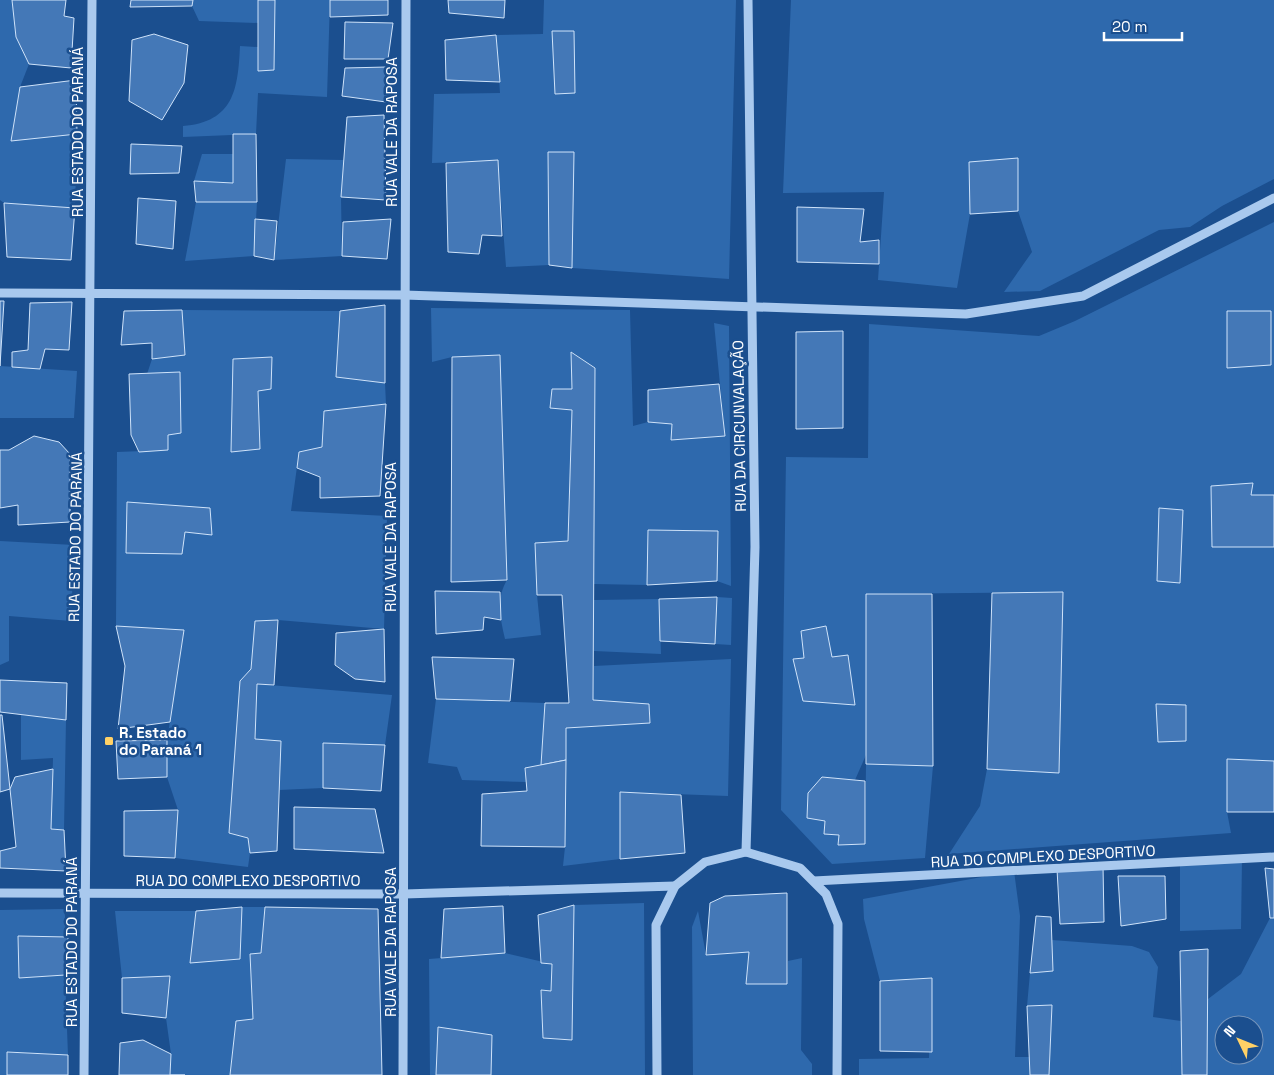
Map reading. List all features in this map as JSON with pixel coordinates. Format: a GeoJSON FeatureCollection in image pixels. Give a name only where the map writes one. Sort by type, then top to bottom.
{"type":"FeatureCollection","features":[{"type":"Feature","properties":{"kind":"street","name":"RUA ESTADO DO PARANÁ"},"geometry":{"type":"LineString","coordinates":[[84,1075],[92,0]]}},
{"type":"Feature","properties":{"kind":"street","name":"RUA VALE DA RAPOSA"},"geometry":{"type":"LineString","coordinates":[[403,1075],[406,0]]}},
{"type":"Feature","properties":{"kind":"street","name":"RUA DA CIRCUNVALAÇÃO"},"geometry":{"type":"LineString","coordinates":[[746,852],[755,547],[748,0]]}},
{"type":"Feature","properties":{"kind":"street"},"geometry":{"type":"LineString","coordinates":[[0,293],[404,295],[966,314],[1083,296],[1274,198]]}},
{"type":"Feature","properties":{"kind":"street"},"geometry":{"type":"LineString","coordinates":[[658,1075],[656,925],[676,886],[705,862],[746,852],[800,868],[826,894],[838,924],[837,1075]]}},
{"type":"Feature","properties":{"kind":"street","name":"RUA DO COMPLEXO DESPORTIVO"},"geometry":{"type":"LineString","coordinates":[[814,881],[1274,857]]}},
{"type":"Feature","properties":{"kind":"street","name":"RUA DO COMPLEXO DESPORTIVO"},"geometry":{"type":"LineString","coordinates":[[0,893],[404,894],[676,886]]}},
{"type":"Feature","properties":{"kind":"shaded area"},"geometry":{"type":"Polygon","coordinates":[[[0,0],[12,0],[16,37],[29,64],[20,87],[11,140],[77,134],[75,208],[4,203],[0,200],[0,0]]]}},
{"type":"Feature","properties":{"kind":"shaded area"},"geometry":{"type":"Polygon","coordinates":[[[193,0],[258,0],[258,23],[199,21],[192,6],[193,0]]]}},
{"type":"Feature","properties":{"kind":"shaded area"},"geometry":{"type":"Polygon","coordinates":[[[275,0],[330,0],[327,97],[258,93],[256,134],[183,137],[183,126],[213,118],[230,101],[235,89],[240,46],[258,47],[258,70],[274,70],[275,0]]]}},
{"type":"Feature","properties":{"kind":"shaded area"},"geometry":{"type":"Polygon","coordinates":[[[544,0],[736,0],[729,279],[572,268],[548,153],[549,265],[506,267],[498,161],[432,163],[434,94],[500,93],[496,35],[543,34],[544,0]]]}},
{"type":"Feature","properties":{"kind":"shaded area"},"geometry":{"type":"Polygon","coordinates":[[[791,0],[1274,0],[1274,179],[1222,206],[1190,227],[1159,230],[1040,291],[1004,292],[1032,252],[1018,211],[970,214],[957,288],[878,280],[884,192],[783,193],[791,0]]]}},
{"type":"Feature","properties":{"kind":"shaded area"},"geometry":{"type":"Polygon","coordinates":[[[202,154],[233,154],[233,183],[194,181],[202,154]]]}},
{"type":"Feature","properties":{"kind":"shaded area"},"geometry":{"type":"Polygon","coordinates":[[[286,159],[344,160],[341,197],[342,256],[274,260],[286,159]]]}},
{"type":"Feature","properties":{"kind":"shaded area"},"geometry":{"type":"Polygon","coordinates":[[[196,202],[257,202],[254,256],[185,261],[196,202]]]}},
{"type":"Feature","properties":{"kind":"shaded area"},"geometry":{"type":"Polygon","coordinates":[[[1274,222],[1274,761],[1227,759],[1227,812],[1231,833],[949,854],[980,806],[987,769],[1059,772],[1063,592],[866,594],[866,755],[855,780],[822,777],[808,793],[807,818],[825,821],[824,833],[839,835],[838,845],[865,844],[866,764],[933,766],[925,858],[832,864],[781,810],[786,457],[868,458],[869,324],[1039,336],[1075,321],[1274,222]]]}},
{"type":"Feature","properties":{"kind":"shaded area"},"geometry":{"type":"Polygon","coordinates":[[[431,308],[630,310],[633,426],[648,422],[672,424],[672,440],[725,436],[714,323],[729,326],[731,586],[717,581],[718,531],[649,530],[647,585],[594,584],[595,368],[572,352],[572,389],[552,389],[550,407],[572,410],[568,541],[537,595],[541,635],[505,639],[500,608],[501,594],[507,580],[500,355],[452,357],[432,362],[431,308]]]}},
{"type":"Feature","properties":{"kind":"shaded area"},"geometry":{"type":"Polygon","coordinates":[[[182,310],[340,311],[336,377],[385,383],[386,404],[324,411],[322,447],[299,452],[291,511],[387,516],[384,629],[278,620],[255,621],[251,669],[240,681],[230,833],[248,838],[250,853],[248,867],[175,858],[178,810],[167,777],[167,740],[184,631],[116,626],[117,452],[168,450],[168,435],[181,432],[180,373],[147,374],[152,359],[185,355],[182,310]]]}},
{"type":"Feature","properties":{"kind":"shaded area"},"geometry":{"type":"Polygon","coordinates":[[[0,366],[77,371],[74,418],[0,418],[0,366]]]}},
{"type":"Feature","properties":{"kind":"shaded area"},"geometry":{"type":"Polygon","coordinates":[[[0,541],[74,545],[71,621],[9,616],[9,661],[0,665],[0,541]]]}},
{"type":"Feature","properties":{"kind":"shaded area"},"geometry":{"type":"Polygon","coordinates":[[[717,597],[732,598],[731,645],[715,644],[717,597]]]}},
{"type":"Feature","properties":{"kind":"shaded area"},"geometry":{"type":"Polygon","coordinates":[[[659,599],[661,654],[594,651],[594,600],[659,599]]]}},
{"type":"Feature","properties":{"kind":"shaded area"},"geometry":{"type":"Polygon","coordinates":[[[731,659],[728,796],[620,792],[620,859],[563,866],[565,847],[566,728],[650,723],[649,704],[593,700],[594,666],[731,659]]]}},
{"type":"Feature","properties":{"kind":"shaded area"},"geometry":{"type":"Polygon","coordinates":[[[257,684],[392,695],[385,745],[323,744],[323,788],[279,790],[255,739],[257,684]]]}},
{"type":"Feature","properties":{"kind":"shaded area"},"geometry":{"type":"Polygon","coordinates":[[[436,699],[545,703],[541,765],[526,782],[462,780],[457,767],[428,763],[436,699]]]}},
{"type":"Feature","properties":{"kind":"shaded area"},"geometry":{"type":"Polygon","coordinates":[[[21,715],[66,720],[64,830],[51,829],[53,758],[21,760],[21,715]]]}},
{"type":"Feature","properties":{"kind":"shaded area"},"geometry":{"type":"Polygon","coordinates":[[[1242,859],[1241,929],[1180,931],[1180,862],[1242,859]]]}},
{"type":"Feature","properties":{"kind":"shaded area"},"geometry":{"type":"Polygon","coordinates":[[[1014,871],[1020,916],[1015,1057],[1030,1057],[1030,1075],[859,1075],[859,1059],[929,1058],[932,978],[880,981],[864,919],[863,899],[1014,871]]]}},
{"type":"Feature","properties":{"kind":"shaded area"},"geometry":{"type":"Polygon","coordinates":[[[644,903],[645,1075],[430,1075],[429,959],[505,953],[552,964],[551,991],[541,990],[543,1038],[572,1040],[574,905],[644,903]]]}},
{"type":"Feature","properties":{"kind":"shaded area"},"geometry":{"type":"Polygon","coordinates":[[[242,907],[265,907],[261,953],[250,954],[253,1019],[236,1021],[230,1075],[170,1075],[171,1054],[166,1018],[169,977],[122,978],[115,911],[196,911],[190,962],[242,907]]]}},
{"type":"Feature","properties":{"kind":"shaded area"},"geometry":{"type":"Polygon","coordinates":[[[64,909],[68,937],[18,937],[19,978],[65,975],[68,1055],[8,1052],[7,1075],[0,1075],[0,910],[64,909]]]}},
{"type":"Feature","properties":{"kind":"shaded area"},"geometry":{"type":"Polygon","coordinates":[[[698,911],[706,955],[749,952],[746,984],[787,984],[788,961],[802,958],[801,1050],[812,1064],[812,1075],[693,1075],[692,927],[698,911]]]}},
{"type":"Feature","properties":{"kind":"shaded area"},"geometry":{"type":"Polygon","coordinates":[[[1270,918],[1274,918],[1274,1075],[1207,1075],[1208,999],[1241,974],[1270,918]]]}},
{"type":"Feature","properties":{"kind":"shaded area"},"geometry":{"type":"Polygon","coordinates":[[[1052,940],[1132,946],[1149,952],[1158,967],[1153,1017],[1181,1021],[1182,1075],[1049,1075],[1052,1005],[1027,1006],[1030,973],[1053,971],[1052,940]]]}},
{"type":"Feature","properties":{"kind":"building"},"geometry":{"type":"Polygon","coordinates":[[[12,0],[66,0],[64,16],[74,18],[71,68],[29,64],[16,37],[12,0]]]}},
{"type":"Feature","properties":{"kind":"building"},"geometry":{"type":"Polygon","coordinates":[[[131,0],[193,0],[192,6],[130,7],[131,0]]]}},
{"type":"Feature","properties":{"kind":"building"},"geometry":{"type":"Polygon","coordinates":[[[258,0],[275,0],[274,70],[258,71],[258,0]]]}},
{"type":"Feature","properties":{"kind":"building"},"geometry":{"type":"Polygon","coordinates":[[[330,0],[388,0],[388,15],[330,17],[330,0]]]}},
{"type":"Feature","properties":{"kind":"building"},"geometry":{"type":"Polygon","coordinates":[[[448,0],[505,0],[504,18],[449,13],[448,0]]]}},
{"type":"Feature","properties":{"kind":"building"},"geometry":{"type":"Polygon","coordinates":[[[345,22],[393,23],[388,59],[344,59],[345,22]]]}},
{"type":"Feature","properties":{"kind":"building"},"geometry":{"type":"Polygon","coordinates":[[[552,31],[574,31],[575,93],[555,94],[552,31]]]}},
{"type":"Feature","properties":{"kind":"building"},"geometry":{"type":"Polygon","coordinates":[[[154,34],[188,45],[184,83],[162,120],[129,101],[132,40],[154,34]]]}},
{"type":"Feature","properties":{"kind":"building"},"geometry":{"type":"Polygon","coordinates":[[[496,35],[500,82],[446,80],[445,40],[496,35]]]}},
{"type":"Feature","properties":{"kind":"building"},"geometry":{"type":"Polygon","coordinates":[[[387,67],[386,102],[342,96],[345,68],[387,67]]]}},
{"type":"Feature","properties":{"kind":"building"},"geometry":{"type":"Polygon","coordinates":[[[76,80],[77,134],[11,141],[20,87],[76,80]]]}},
{"type":"Feature","properties":{"kind":"building"},"geometry":{"type":"Polygon","coordinates":[[[384,115],[386,200],[341,197],[347,117],[384,115]]]}},
{"type":"Feature","properties":{"kind":"building"},"geometry":{"type":"Polygon","coordinates":[[[233,134],[256,134],[257,202],[196,202],[194,181],[233,183],[233,134]]]}},
{"type":"Feature","properties":{"kind":"building"},"geometry":{"type":"Polygon","coordinates":[[[131,144],[182,146],[179,173],[130,174],[131,144]]]}},
{"type":"Feature","properties":{"kind":"building"},"geometry":{"type":"Polygon","coordinates":[[[548,152],[574,152],[572,268],[549,265],[548,152]]]}},
{"type":"Feature","properties":{"kind":"building"},"geometry":{"type":"Polygon","coordinates":[[[1018,158],[1018,211],[970,214],[969,162],[1018,158]]]}},
{"type":"Feature","properties":{"kind":"building"},"geometry":{"type":"Polygon","coordinates":[[[498,160],[502,236],[482,235],[479,254],[448,252],[446,163],[498,160]]]}},
{"type":"Feature","properties":{"kind":"building"},"geometry":{"type":"Polygon","coordinates":[[[138,198],[176,201],[173,249],[136,244],[138,198]]]}},
{"type":"Feature","properties":{"kind":"building"},"geometry":{"type":"Polygon","coordinates":[[[4,203],[75,208],[71,260],[7,257],[4,203]]]}},
{"type":"Feature","properties":{"kind":"building"},"geometry":{"type":"Polygon","coordinates":[[[797,207],[864,209],[860,242],[879,240],[879,264],[797,262],[797,207]]]}},
{"type":"Feature","properties":{"kind":"building"},"geometry":{"type":"Polygon","coordinates":[[[255,219],[277,221],[274,260],[254,256],[255,219]]]}},
{"type":"Feature","properties":{"kind":"building"},"geometry":{"type":"Polygon","coordinates":[[[391,219],[387,259],[342,256],[343,222],[391,219]]]}},
{"type":"Feature","properties":{"kind":"building"},"geometry":{"type":"Polygon","coordinates":[[[0,301],[4,301],[0,366],[0,301]]]}},
{"type":"Feature","properties":{"kind":"building"},"geometry":{"type":"Polygon","coordinates":[[[72,302],[69,350],[45,349],[40,369],[12,367],[12,352],[28,350],[30,303],[72,302]]]}},
{"type":"Feature","properties":{"kind":"building"},"geometry":{"type":"Polygon","coordinates":[[[385,305],[385,383],[336,377],[340,311],[385,305]]]}},
{"type":"Feature","properties":{"kind":"building"},"geometry":{"type":"Polygon","coordinates":[[[182,310],[185,355],[152,359],[152,343],[121,345],[124,311],[182,310]]]}},
{"type":"Feature","properties":{"kind":"building"},"geometry":{"type":"Polygon","coordinates":[[[1227,311],[1271,311],[1271,365],[1227,368],[1227,311]]]}},
{"type":"Feature","properties":{"kind":"building"},"geometry":{"type":"Polygon","coordinates":[[[843,331],[843,428],[796,429],[796,332],[843,331]]]}},
{"type":"Feature","properties":{"kind":"building"},"geometry":{"type":"Polygon","coordinates":[[[571,352],[595,368],[593,700],[649,704],[650,723],[566,728],[566,760],[541,765],[545,703],[569,703],[562,595],[537,595],[535,543],[568,541],[572,410],[550,408],[552,389],[572,389],[571,352]]]}},
{"type":"Feature","properties":{"kind":"building"},"geometry":{"type":"Polygon","coordinates":[[[500,355],[507,580],[451,582],[452,357],[500,355]]]}},
{"type":"Feature","properties":{"kind":"building"},"geometry":{"type":"Polygon","coordinates":[[[272,357],[271,389],[258,391],[260,449],[231,452],[233,359],[272,357]]]}},
{"type":"Feature","properties":{"kind":"building"},"geometry":{"type":"Polygon","coordinates":[[[180,372],[181,433],[168,435],[168,450],[139,452],[131,435],[129,374],[180,372]]]}},
{"type":"Feature","properties":{"kind":"building"},"geometry":{"type":"Polygon","coordinates":[[[719,384],[725,436],[671,440],[672,424],[648,422],[648,390],[719,384]]]}},
{"type":"Feature","properties":{"kind":"building"},"geometry":{"type":"Polygon","coordinates":[[[386,404],[380,496],[320,498],[320,477],[297,468],[299,452],[322,447],[324,411],[386,404]]]}},
{"type":"Feature","properties":{"kind":"building"},"geometry":{"type":"Polygon","coordinates":[[[34,436],[59,442],[70,454],[70,522],[18,525],[18,505],[0,508],[0,450],[9,450],[34,436]]]}},
{"type":"Feature","properties":{"kind":"building"},"geometry":{"type":"Polygon","coordinates":[[[1253,483],[1251,495],[1274,495],[1274,547],[1212,547],[1211,486],[1253,483]]]}},
{"type":"Feature","properties":{"kind":"building"},"geometry":{"type":"Polygon","coordinates":[[[127,502],[210,508],[212,535],[185,532],[182,554],[126,553],[127,502]]]}},
{"type":"Feature","properties":{"kind":"building"},"geometry":{"type":"Polygon","coordinates":[[[1159,508],[1183,510],[1180,583],[1157,581],[1159,508]]]}},
{"type":"Feature","properties":{"kind":"building"},"geometry":{"type":"Polygon","coordinates":[[[648,530],[718,531],[717,581],[647,585],[648,530]]]}},
{"type":"Feature","properties":{"kind":"building"},"geometry":{"type":"Polygon","coordinates":[[[435,591],[500,592],[501,620],[484,617],[483,630],[436,634],[435,591]]]}},
{"type":"Feature","properties":{"kind":"building"},"geometry":{"type":"Polygon","coordinates":[[[1063,592],[1059,773],[987,769],[992,593],[1063,592]]]}},
{"type":"Feature","properties":{"kind":"building"},"geometry":{"type":"Polygon","coordinates":[[[866,594],[932,594],[933,766],[866,764],[866,594]]]}},
{"type":"Feature","properties":{"kind":"building"},"geometry":{"type":"Polygon","coordinates":[[[717,597],[715,644],[660,641],[659,599],[717,597]]]}},
{"type":"Feature","properties":{"kind":"building"},"geometry":{"type":"Polygon","coordinates":[[[278,620],[274,685],[257,684],[255,739],[281,741],[277,851],[250,853],[248,838],[229,833],[240,681],[251,669],[255,621],[278,620]]]}},
{"type":"Feature","properties":{"kind":"building"},"geometry":{"type":"Polygon","coordinates":[[[116,626],[184,630],[170,722],[118,729],[125,666],[116,626]]]}},
{"type":"Feature","properties":{"kind":"building"},"geometry":{"type":"Polygon","coordinates":[[[826,626],[832,657],[848,655],[855,705],[803,701],[793,659],[804,658],[801,631],[826,626]]]}},
{"type":"Feature","properties":{"kind":"building"},"geometry":{"type":"Polygon","coordinates":[[[384,629],[385,682],[355,679],[335,665],[336,633],[384,629]]]}},
{"type":"Feature","properties":{"kind":"building"},"geometry":{"type":"Polygon","coordinates":[[[432,657],[514,659],[510,701],[436,699],[432,657]]]}},
{"type":"Feature","properties":{"kind":"building"},"geometry":{"type":"Polygon","coordinates":[[[0,680],[67,683],[66,720],[0,712],[0,680]]]}},
{"type":"Feature","properties":{"kind":"building"},"geometry":{"type":"Polygon","coordinates":[[[1156,704],[1186,705],[1186,741],[1158,742],[1156,704]]]}},
{"type":"Feature","properties":{"kind":"building"},"geometry":{"type":"Polygon","coordinates":[[[0,715],[2,715],[10,789],[0,792],[0,715]]]}},
{"type":"Feature","properties":{"kind":"building"},"geometry":{"type":"Polygon","coordinates":[[[167,740],[167,777],[118,779],[116,741],[167,740]]]}},
{"type":"Feature","properties":{"kind":"building"},"geometry":{"type":"Polygon","coordinates":[[[323,743],[385,745],[381,791],[323,788],[323,743]]]}},
{"type":"Feature","properties":{"kind":"building"},"geometry":{"type":"Polygon","coordinates":[[[1227,759],[1274,761],[1274,812],[1227,812],[1227,759]]]}},
{"type":"Feature","properties":{"kind":"building"},"geometry":{"type":"Polygon","coordinates":[[[566,760],[565,847],[481,846],[482,794],[527,791],[525,768],[566,760]]]}},
{"type":"Feature","properties":{"kind":"building"},"geometry":{"type":"Polygon","coordinates":[[[53,769],[51,829],[64,830],[66,871],[0,868],[0,851],[16,847],[10,789],[15,777],[53,769]]]}},
{"type":"Feature","properties":{"kind":"building"},"geometry":{"type":"Polygon","coordinates":[[[822,777],[865,781],[865,844],[838,845],[839,835],[824,834],[825,821],[807,818],[808,793],[822,777]]]}},
{"type":"Feature","properties":{"kind":"building"},"geometry":{"type":"Polygon","coordinates":[[[620,792],[681,795],[685,853],[620,859],[620,792]]]}},
{"type":"Feature","properties":{"kind":"building"},"geometry":{"type":"Polygon","coordinates":[[[294,807],[375,809],[384,853],[294,849],[294,807]]]}},
{"type":"Feature","properties":{"kind":"building"},"geometry":{"type":"Polygon","coordinates":[[[178,810],[175,858],[124,856],[124,811],[178,810]]]}},
{"type":"Feature","properties":{"kind":"building"},"geometry":{"type":"Polygon","coordinates":[[[1103,866],[1104,922],[1060,924],[1057,869],[1103,866]]]}},
{"type":"Feature","properties":{"kind":"building"},"geometry":{"type":"Polygon","coordinates":[[[1265,868],[1274,869],[1274,918],[1270,918],[1265,868]]]}},
{"type":"Feature","properties":{"kind":"building"},"geometry":{"type":"Polygon","coordinates":[[[1118,876],[1165,876],[1166,919],[1121,926],[1118,876]]]}},
{"type":"Feature","properties":{"kind":"building"},"geometry":{"type":"Polygon","coordinates":[[[787,893],[787,984],[746,984],[749,952],[706,955],[710,903],[725,896],[787,893]]]}},
{"type":"Feature","properties":{"kind":"building"},"geometry":{"type":"Polygon","coordinates":[[[574,905],[572,1040],[543,1038],[541,990],[551,991],[552,964],[541,963],[538,915],[574,905]]]}},
{"type":"Feature","properties":{"kind":"building"},"geometry":{"type":"Polygon","coordinates":[[[503,906],[505,953],[441,958],[444,909],[503,906]]]}},
{"type":"Feature","properties":{"kind":"building"},"geometry":{"type":"Polygon","coordinates":[[[242,907],[240,959],[190,963],[196,911],[242,907]]]}},
{"type":"Feature","properties":{"kind":"building"},"geometry":{"type":"Polygon","coordinates":[[[265,907],[378,909],[382,1075],[230,1075],[236,1021],[253,1019],[250,954],[261,953],[265,907]]]}},
{"type":"Feature","properties":{"kind":"building"},"geometry":{"type":"Polygon","coordinates":[[[1036,916],[1051,917],[1053,971],[1030,973],[1036,916]]]}},
{"type":"Feature","properties":{"kind":"building"},"geometry":{"type":"Polygon","coordinates":[[[18,936],[68,937],[65,975],[19,978],[18,936]]]}},
{"type":"Feature","properties":{"kind":"building"},"geometry":{"type":"Polygon","coordinates":[[[1208,949],[1207,1075],[1182,1075],[1180,951],[1208,949]]]}},
{"type":"Feature","properties":{"kind":"building"},"geometry":{"type":"Polygon","coordinates":[[[170,976],[166,1018],[122,1013],[122,978],[170,976]]]}},
{"type":"Feature","properties":{"kind":"building"},"geometry":{"type":"Polygon","coordinates":[[[932,978],[932,1052],[880,1051],[880,981],[932,978]]]}},
{"type":"Feature","properties":{"kind":"building"},"geometry":{"type":"Polygon","coordinates":[[[1052,1005],[1049,1075],[1030,1075],[1027,1006],[1052,1005]]]}},
{"type":"Feature","properties":{"kind":"building"},"geometry":{"type":"Polygon","coordinates":[[[438,1027],[492,1035],[491,1075],[436,1075],[438,1027]]]}},
{"type":"Feature","properties":{"kind":"building"},"geometry":{"type":"Polygon","coordinates":[[[143,1040],[171,1054],[170,1075],[119,1075],[120,1043],[143,1040]]]}},
{"type":"Feature","properties":{"kind":"building"},"geometry":{"type":"Polygon","coordinates":[[[7,1052],[68,1055],[68,1075],[7,1075],[7,1052]]]}},
{"type":"Feature","properties":{"kind":"place","name":"R. Estado do Paraná 1"},"geometry":{"type":"Point","coordinates":[109,741]}}]}
